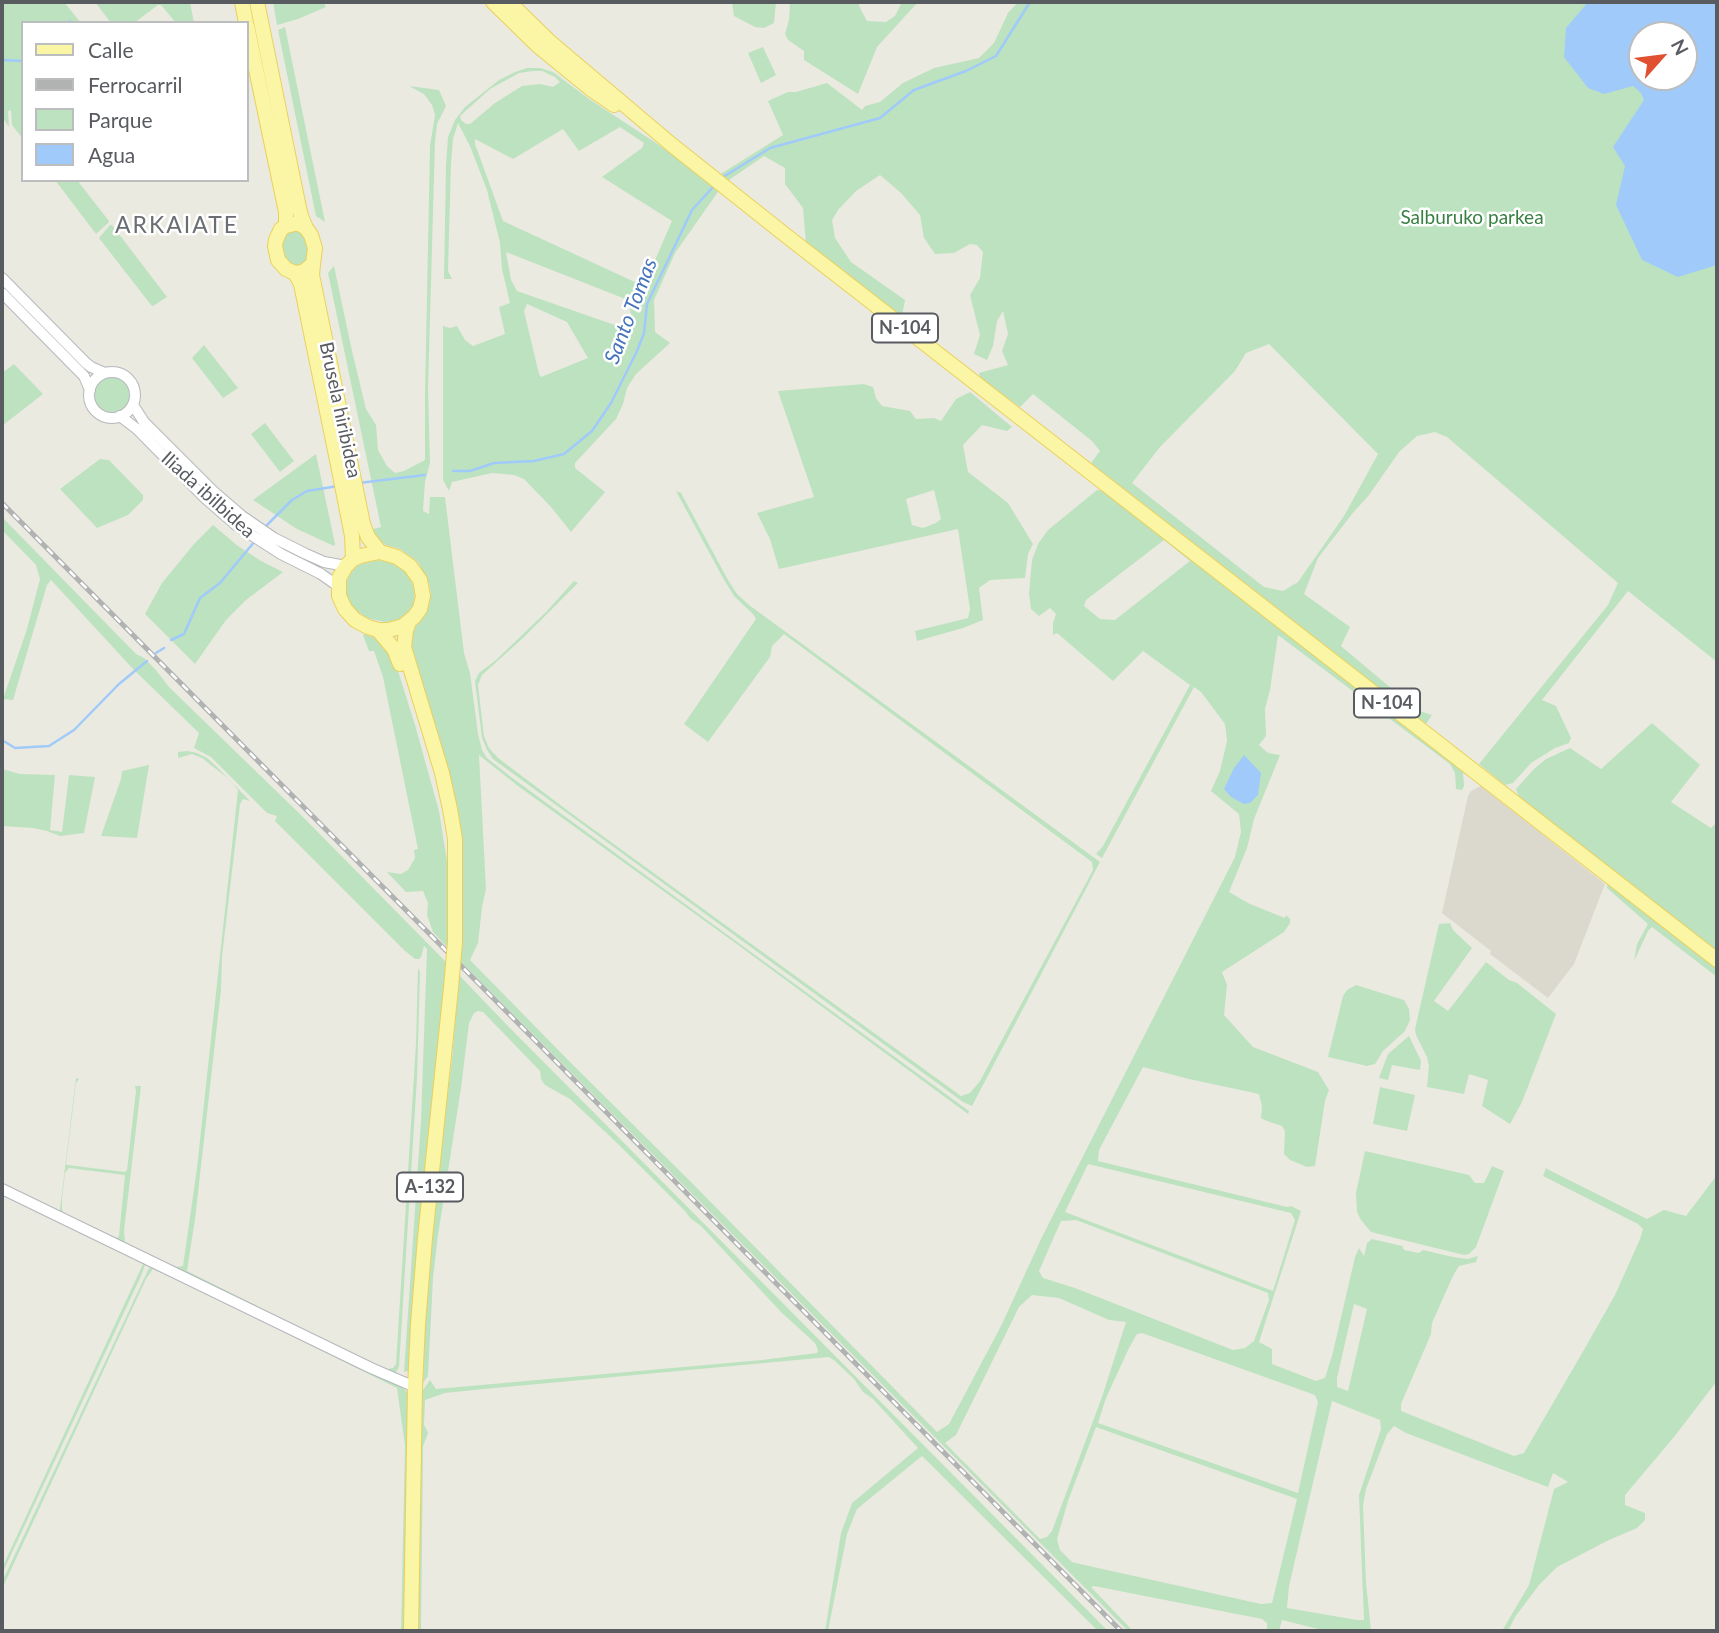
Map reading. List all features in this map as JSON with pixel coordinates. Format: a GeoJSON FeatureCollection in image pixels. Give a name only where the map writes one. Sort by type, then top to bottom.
{"type":"FeatureCollection","features":[{"type":"Feature","properties":{"kind":"main road"},"geometry":{"type":"LineString","coordinates":[[242,2],[245,21]]}},
{"type":"Feature","properties":{"kind":"main road"},"geometry":{"type":"LineString","coordinates":[[257,2],[298,203],[315,248],[313,264],[303,272],[295,273],[282,266],[276,255],[277,234],[286,226],[298,223],[306,228]]}},
{"type":"Feature","properties":{"kind":"main road","name":"N-104"},"geometry":{"type":"LineString","coordinates":[[493,2],[569,72],[672,145]]}},
{"type":"Feature","properties":{"kind":"main road","name":"N-104"},"geometry":{"type":"LineString","coordinates":[[509,2],[549,41],[783,234],[1717,960]]}},
{"type":"Feature","properties":{"kind":"main road"},"geometry":{"type":"LineString","coordinates":[[248,34],[286,212],[286,226]]}},
{"type":"Feature","properties":{"kind":"main road","name":"Brusela hiribidea"},"geometry":{"type":"LineString","coordinates":[[313,264],[312,275],[344,464]]}},
{"type":"Feature","properties":{"kind":"main road","name":"Brusela hiribidea"},"geometry":{"type":"LineString","coordinates":[[295,273],[301,284],[355,516],[349,562]]}},
{"type":"Feature","properties":{"kind":"main road","name":"Brusela hiribidea"},"geometry":{"type":"LineString","coordinates":[[355,516],[380,552]]}},
{"type":"Feature","properties":{"kind":"main road"},"geometry":{"type":"LineString","coordinates":[[380,552],[410,566],[420,579],[423,596],[417,614],[409,622],[396,628],[378,630],[368,628],[350,615],[341,602],[338,586],[339,578],[349,562],[380,552]]}},
{"type":"Feature","properties":{"kind":"main road","name":"A-132"},"geometry":{"type":"LineString","coordinates":[[409,622],[404,647],[446,785],[455,839],[456,886],[452,988],[425,1238],[415,1387],[411,1631]]}},
{"type":"Feature","properties":{"kind":"main road","name":"A-132"},"geometry":{"type":"LineString","coordinates":[[378,630],[397,654],[443,810],[456,886]]}},
{"type":"Feature","properties":{"kind":"street"},"geometry":{"type":"LineString","coordinates":[[2,278],[86,363],[105,373]]}},
{"type":"Feature","properties":{"kind":"street"},"geometry":{"type":"LineString","coordinates":[[2,293],[84,376],[90,390],[91,403],[98,413],[108,417],[120,416],[133,405],[135,392],[130,381],[120,374],[105,373],[97,378],[90,390]]}},
{"type":"Feature","properties":{"kind":"street","name":"Iliada ibilbidea"},"geometry":{"type":"LineString","coordinates":[[133,405],[140,417],[239,521]]}},
{"type":"Feature","properties":{"kind":"street","name":"Iliada ibilbidea"},"geometry":{"type":"LineString","coordinates":[[120,416],[137,429],[205,498],[338,586]]}},
{"type":"Feature","properties":{"kind":"street","name":"Iliada ibilbidea"},"geometry":{"type":"LineString","coordinates":[[284,550],[324,562],[349,562]]}},
{"type":"Feature","properties":{"kind":"street"},"geometry":{"type":"LineString","coordinates":[[2,1189],[415,1387]]}},
{"type":"Feature","properties":{"kind":"shaded area"},"geometry":{"type":"Polygon","coordinates":[[[1481,786],[1605,884],[1574,964],[1548,998],[1442,913],[1468,796],[1471,791],[1481,786]]]}},
{"type":"Feature","properties":{"kind":"green space"},"geometry":{"type":"Polygon","coordinates":[[[6,2],[64,2],[79,21],[21,21],[21,136],[12,125],[11,110],[8,111],[9,127],[2,117],[2,5],[6,2]]]}},
{"type":"Feature","properties":{"kind":"green space"},"geometry":{"type":"Polygon","coordinates":[[[95,2],[190,2],[194,21],[174,21],[158,5],[137,21],[109,21],[95,2]]]}},
{"type":"Feature","properties":{"kind":"green space"},"geometry":{"type":"Polygon","coordinates":[[[273,2],[323,2],[326,7],[277,25],[273,2]]]}},
{"type":"Feature","properties":{"kind":"green space"},"geometry":{"type":"Polygon","coordinates":[[[732,2],[776,2],[774,23],[764,28],[755,27],[734,16],[732,2]]]}},
{"type":"Feature","properties":{"kind":"green space"},"geometry":{"type":"Polygon","coordinates":[[[790,2],[858,2],[867,21],[886,22],[895,16],[902,2],[918,2],[877,47],[858,94],[804,60],[804,51],[788,40],[785,34],[790,2]]]}},
{"type":"Feature","properties":{"kind":"green space","name":"Salburuko parkea"},"geometry":{"type":"Polygon","coordinates":[[[1018,2],[1717,2],[1717,662],[1628,591],[1542,700],[1556,706],[1571,738],[1569,743],[1531,763],[1513,783],[1505,785],[1479,764],[1608,605],[1618,583],[1447,437],[1435,432],[1417,436],[1399,452],[1369,495],[1318,558],[1304,594],[1350,627],[1341,646],[1417,710],[1432,715],[1426,724],[1091,463],[1100,451],[1092,441],[1033,394],[1020,407],[980,378],[979,373],[1008,365],[1002,351],[1008,334],[1003,311],[997,321],[993,346],[987,360],[974,354],[980,335],[970,295],[980,278],[983,252],[977,245],[970,244],[954,253],[935,254],[924,238],[920,215],[901,193],[880,175],[856,191],[832,220],[835,238],[851,262],[905,300],[902,316],[806,244],[803,208],[785,184],[785,168],[764,156],[726,182],[719,175],[783,135],[768,101],[788,92],[827,83],[862,110],[865,106],[880,102],[903,83],[934,68],[979,58],[994,43],[1008,13],[1018,2]],[[1269,344],[1246,353],[1235,371],[1160,447],[1132,483],[1264,587],[1283,591],[1298,582],[1344,516],[1378,454],[1269,344]]]}},
{"type":"Feature","properties":{"kind":"green space"},"geometry":{"type":"Polygon","coordinates":[[[285,27],[325,222],[316,216],[278,30],[285,27]]]}},
{"type":"Feature","properties":{"kind":"green space"},"geometry":{"type":"Polygon","coordinates":[[[763,47],[776,75],[761,83],[748,53],[763,47]]]}},
{"type":"Feature","properties":{"kind":"green space"},"geometry":{"type":"Polygon","coordinates":[[[540,68],[553,72],[720,189],[675,253],[654,300],[655,332],[670,343],[636,374],[627,388],[616,419],[575,463],[575,468],[605,492],[571,532],[524,479],[492,473],[452,482],[449,491],[443,480],[443,326],[457,326],[465,340],[473,346],[505,334],[499,307],[510,303],[502,269],[500,243],[487,190],[458,123],[453,139],[451,164],[448,271],[452,279],[444,279],[448,137],[455,120],[465,107],[499,80],[515,72],[540,68]],[[542,71],[519,73],[490,89],[460,116],[461,120],[470,124],[495,103],[522,86],[540,84],[553,87],[560,82],[542,71]],[[620,127],[579,151],[563,129],[513,159],[475,139],[503,221],[639,284],[646,281],[672,221],[602,177],[642,148],[644,143],[620,127]],[[506,252],[511,280],[517,291],[629,330],[631,314],[628,300],[506,252]],[[527,304],[524,311],[541,377],[588,358],[567,322],[527,304]]]}},
{"type":"Feature","properties":{"kind":"green space"},"geometry":{"type":"Polygon","coordinates":[[[409,86],[439,90],[446,106],[437,124],[435,142],[428,388],[430,463],[425,482],[423,511],[429,514],[430,497],[445,497],[464,653],[470,673],[482,750],[487,758],[511,777],[969,1111],[968,1114],[479,755],[486,889],[478,943],[470,960],[937,1432],[949,1424],[1001,1326],[1042,1237],[1235,857],[1241,832],[1239,814],[1211,791],[1220,771],[1227,741],[1225,724],[1201,692],[1194,687],[1102,858],[1096,854],[1103,846],[1190,685],[1143,651],[1113,681],[1057,633],[1053,635],[1056,614],[1050,608],[1039,616],[1031,609],[1029,593],[1032,560],[1038,544],[1048,530],[1097,490],[1103,491],[1463,772],[1464,786],[1462,790],[1456,789],[1455,773],[1450,764],[1278,635],[1265,709],[1266,736],[1259,745],[1268,753],[1280,755],[1229,892],[1250,904],[1285,918],[1286,915],[1290,923],[1284,932],[1222,972],[1227,985],[1224,1015],[1253,1047],[1318,1072],[1329,1090],[1315,1166],[1307,1167],[1290,1160],[1284,1154],[1285,1131],[1282,1126],[1261,1118],[1259,1094],[1143,1067],[1099,1150],[1098,1161],[1291,1206],[1301,1211],[1259,1342],[1272,1349],[1272,1364],[1316,1381],[1325,1378],[1355,1257],[1359,1248],[1364,1256],[1367,1243],[1372,1239],[1419,1253],[1423,1250],[1468,1259],[1478,1256],[1476,1262],[1459,1266],[1453,1276],[1432,1323],[1431,1334],[1401,1404],[1401,1411],[1514,1456],[1524,1453],[1615,1295],[1643,1229],[1543,1176],[1546,1168],[1647,1219],[1664,1210],[1686,1216],[1717,1175],[1717,1381],[1625,1495],[1625,1505],[1645,1513],[1645,1520],[1637,1528],[1557,1567],[1539,1585],[1508,1631],[1502,1631],[1529,1585],[1554,1489],[1568,1482],[1553,1473],[1548,1487],[1394,1426],[1387,1434],[1366,1489],[1363,1505],[1371,1631],[1326,1631],[1282,1620],[1279,1631],[1267,1631],[1267,1623],[1262,1619],[1091,1587],[1133,1631],[1128,1631],[463,964],[433,932],[423,891],[406,892],[387,872],[401,874],[408,870],[415,858],[414,850],[418,849],[383,677],[374,651],[369,651],[364,634],[378,639],[393,655],[415,725],[439,811],[461,949],[462,886],[410,648],[412,632],[429,606],[429,583],[418,562],[400,549],[380,541],[373,529],[381,527],[328,273],[334,266],[366,409],[376,425],[378,450],[387,466],[395,473],[404,471],[425,460],[430,146],[435,115],[424,94],[409,86]],[[1164,540],[1086,600],[1084,606],[1100,619],[1115,620],[1190,561],[1164,540]],[[1088,1164],[1065,1212],[1273,1291],[1295,1220],[1291,1213],[1088,1164]],[[1076,1220],[1061,1221],[1039,1271],[1043,1278],[1233,1350],[1245,1348],[1254,1341],[1269,1300],[1268,1293],[1076,1220]],[[1032,1295],[1019,1307],[956,1435],[945,1443],[1040,1539],[1047,1537],[1052,1531],[1102,1397],[1126,1322],[1109,1320],[1059,1298],[1032,1295]],[[1354,1304],[1337,1378],[1337,1387],[1348,1391],[1367,1309],[1354,1304]],[[1142,1333],[1137,1334],[1106,1398],[1098,1423],[1298,1493],[1318,1402],[1315,1395],[1142,1333]],[[1332,1401],[1289,1586],[1287,1608],[1364,1620],[1359,1495],[1381,1429],[1380,1420],[1332,1401]],[[1096,1427],[1068,1501],[1057,1539],[1060,1550],[1072,1562],[1261,1604],[1272,1603],[1297,1499],[1096,1427]]]}},
{"type":"Feature","properties":{"kind":"green space"},"geometry":{"type":"Polygon","coordinates":[[[57,182],[79,182],[109,221],[96,234],[57,182]]]}},
{"type":"Feature","properties":{"kind":"green space"},"geometry":{"type":"Polygon","coordinates":[[[110,225],[167,297],[151,305],[99,238],[110,225]]]}},
{"type":"Feature","properties":{"kind":"green space"},"geometry":{"type":"Polygon","coordinates":[[[297,228],[311,244],[307,265],[289,267],[280,248],[286,231],[297,228]]]}},
{"type":"Feature","properties":{"kind":"green space"},"geometry":{"type":"Polygon","coordinates":[[[204,345],[238,388],[223,398],[192,358],[204,345]]]}},
{"type":"Feature","properties":{"kind":"green space"},"geometry":{"type":"Polygon","coordinates":[[[14,364],[43,394],[2,426],[2,373],[14,364]]]}},
{"type":"Feature","properties":{"kind":"green space"},"geometry":{"type":"Polygon","coordinates":[[[113,376],[126,382],[132,395],[126,408],[113,414],[100,408],[94,395],[100,382],[113,376]]]}},
{"type":"Feature","properties":{"kind":"green space"},"geometry":{"type":"Polygon","coordinates":[[[864,384],[873,387],[882,406],[910,411],[916,419],[934,418],[941,421],[956,399],[970,392],[1012,427],[1007,431],[982,425],[963,445],[968,472],[1008,503],[1033,544],[1028,554],[1025,578],[990,580],[979,588],[983,620],[917,641],[915,631],[968,618],[970,609],[958,529],[779,569],[770,539],[757,513],[814,497],[778,391],[864,384]],[[934,490],[906,499],[912,525],[923,528],[941,519],[934,490]]]}},
{"type":"Feature","properties":{"kind":"green space"},"geometry":{"type":"Polygon","coordinates":[[[265,423],[294,461],[280,472],[251,434],[265,423]]]}},
{"type":"Feature","properties":{"kind":"green space"},"geometry":{"type":"Polygon","coordinates":[[[316,454],[334,546],[297,529],[253,500],[316,454]]]}},
{"type":"Feature","properties":{"kind":"green space"},"geometry":{"type":"Polygon","coordinates":[[[100,459],[109,460],[143,495],[143,500],[128,515],[97,528],[60,489],[100,459]]]}},
{"type":"Feature","properties":{"kind":"green space"},"geometry":{"type":"Polygon","coordinates":[[[676,491],[681,493],[728,580],[737,594],[749,605],[1100,862],[972,1106],[493,759],[487,750],[482,738],[475,681],[479,673],[546,612],[574,581],[578,583],[482,675],[478,685],[484,736],[489,748],[498,758],[571,813],[961,1096],[970,1093],[980,1081],[1093,870],[1092,862],[784,634],[772,646],[770,657],[708,742],[684,724],[756,619],[734,596],[676,491]]]}},
{"type":"Feature","properties":{"kind":"green space"},"geometry":{"type":"Polygon","coordinates":[[[2,517],[447,963],[421,1210],[408,1371],[404,1372],[421,1121],[427,949],[424,946],[419,959],[404,950],[275,821],[277,816],[267,813],[211,757],[194,748],[199,733],[134,670],[51,580],[47,585],[13,700],[3,699],[27,629],[40,579],[36,565],[2,530],[2,517]]]}},
{"type":"Feature","properties":{"kind":"green space"},"geometry":{"type":"Polygon","coordinates":[[[213,525],[238,546],[283,572],[246,600],[226,620],[195,664],[145,614],[162,583],[213,525]]]}},
{"type":"Feature","properties":{"kind":"green space"},"geometry":{"type":"Polygon","coordinates":[[[377,560],[402,569],[414,587],[415,601],[412,607],[397,620],[385,622],[366,618],[347,598],[346,584],[350,574],[358,565],[377,560]]]}},
{"type":"Feature","properties":{"kind":"green space"},"geometry":{"type":"Polygon","coordinates":[[[1652,723],[1700,765],[1671,802],[1711,828],[1717,822],[1717,952],[1519,797],[1516,789],[1546,759],[1570,748],[1601,769],[1652,723]]]}},
{"type":"Feature","properties":{"kind":"green space"},"geometry":{"type":"Polygon","coordinates":[[[178,752],[197,753],[207,758],[228,779],[202,758],[192,754],[178,758],[178,752]]]}},
{"type":"Feature","properties":{"kind":"green space"},"geometry":{"type":"Polygon","coordinates":[[[149,765],[137,838],[101,836],[122,771],[149,765]]]}},
{"type":"Feature","properties":{"kind":"green space"},"geometry":{"type":"Polygon","coordinates":[[[2,769],[20,774],[55,775],[50,830],[62,832],[69,775],[95,777],[84,833],[60,836],[33,828],[2,826],[2,769]]]}},
{"type":"Feature","properties":{"kind":"green space"},"geometry":{"type":"Polygon","coordinates":[[[232,782],[250,801],[243,799],[240,804],[187,1271],[374,1364],[393,1368],[396,1364],[416,1043],[418,968],[417,1078],[399,1367],[393,1374],[60,1213],[76,1078],[79,1079],[76,1083],[67,1165],[125,1172],[127,1170],[135,1086],[141,1086],[124,1231],[125,1242],[176,1267],[183,1266],[197,1168],[238,790],[232,782]],[[69,1168],[65,1173],[62,1198],[64,1214],[117,1238],[125,1175],[69,1168]]]}},
{"type":"Feature","properties":{"kind":"green space"},"geometry":{"type":"Polygon","coordinates":[[[1608,882],[1717,968],[1717,977],[1652,927],[1634,961],[1637,944],[1648,924],[1607,888],[1608,882]]]}},
{"type":"Feature","properties":{"kind":"green space"},"geometry":{"type":"Polygon","coordinates":[[[1450,923],[1453,930],[1472,948],[1434,1001],[1448,1011],[1486,962],[1556,1014],[1522,1102],[1510,1124],[1482,1106],[1488,1080],[1469,1074],[1464,1094],[1427,1087],[1429,1066],[1415,1029],[1439,924],[1450,923]]]}},
{"type":"Feature","properties":{"kind":"green space"},"geometry":{"type":"Polygon","coordinates":[[[459,975],[1108,1631],[1098,1631],[922,1456],[857,1509],[847,1534],[828,1631],[825,1631],[841,1533],[852,1503],[918,1448],[873,1399],[863,1392],[854,1379],[829,1357],[445,1393],[425,1400],[424,1425],[428,1433],[423,1446],[421,1631],[417,1631],[422,1396],[430,1380],[436,1389],[762,1360],[817,1353],[818,1350],[815,1343],[781,1312],[701,1226],[570,1099],[545,1085],[540,1071],[483,1012],[478,1011],[469,1023],[433,1278],[428,1376],[423,1383],[426,1304],[459,975]]]}},
{"type":"Feature","properties":{"kind":"green space"},"geometry":{"type":"Polygon","coordinates":[[[1356,985],[1404,1000],[1409,1009],[1410,1020],[1405,1031],[1383,1051],[1375,1064],[1367,1066],[1328,1057],[1343,996],[1356,985]]]}},
{"type":"Feature","properties":{"kind":"green space"},"geometry":{"type":"Polygon","coordinates":[[[1409,1036],[1421,1061],[1420,1070],[1392,1065],[1388,1080],[1379,1078],[1388,1054],[1409,1036]]]}},
{"type":"Feature","properties":{"kind":"green space"},"geometry":{"type":"Polygon","coordinates":[[[1380,1087],[1415,1095],[1407,1131],[1373,1124],[1380,1087]]]}},
{"type":"Feature","properties":{"kind":"green space"},"geometry":{"type":"Polygon","coordinates":[[[1365,1151],[1469,1175],[1475,1183],[1484,1183],[1492,1166],[1504,1171],[1476,1247],[1464,1255],[1371,1232],[1357,1212],[1356,1193],[1365,1151]]]}},
{"type":"Feature","properties":{"kind":"green space"},"geometry":{"type":"Polygon","coordinates":[[[139,1261],[145,1262],[141,1276],[2,1574],[2,1568],[143,1264],[139,1261]]]}},
{"type":"Feature","properties":{"kind":"green space"},"geometry":{"type":"Polygon","coordinates":[[[151,1266],[401,1386],[409,1394],[404,1631],[401,1631],[405,1446],[397,1388],[153,1269],[2,1589],[2,1582],[151,1266]]]}},
{"type":"Feature","properties":{"kind":"water"},"geometry":{"type":"Polygon","coordinates":[[[1588,2],[1717,2],[1717,265],[1678,277],[1642,260],[1616,205],[1625,166],[1613,147],[1644,100],[1639,91],[1698,91],[1698,21],[1628,21],[1628,87],[1604,94],[1588,88],[1564,57],[1566,28],[1588,2]]]}},
{"type":"Feature","properties":{"kind":"water"},"geometry":{"type":"Polygon","coordinates":[[[1244,755],[1261,773],[1258,795],[1250,803],[1244,804],[1231,797],[1224,789],[1244,755]]]}},
{"type":"Feature","properties":{"kind":"waterway","name":"Santo Tomas"},"geometry":{"type":"LineString","coordinates":[[723,177],[770,148],[880,118],[914,90],[966,71],[996,56],[1030,2]]}},
{"type":"Feature","properties":{"kind":"waterway"},"geometry":{"type":"LineString","coordinates":[[2,60],[21,61]]}},
{"type":"Feature","properties":{"kind":"waterway","name":"Santo Tomas"},"geometry":{"type":"LineString","coordinates":[[453,471],[470,471],[494,463],[534,461],[564,454],[592,431],[611,403],[637,351],[644,333],[647,304],[692,210],[714,186]]}},
{"type":"Feature","properties":{"kind":"waterway","name":"Santo Tomas"},"geometry":{"type":"LineString","coordinates":[[359,483],[425,475]]}},
{"type":"Feature","properties":{"kind":"waterway","name":"Santo Tomas"},"geometry":{"type":"LineString","coordinates":[[265,527],[292,500],[307,491],[338,486]]}},
{"type":"Feature","properties":{"kind":"waterway","name":"Santo Tomas"},"geometry":{"type":"LineString","coordinates":[[171,640],[184,634],[200,598],[220,583],[255,541]]}},
{"type":"Feature","properties":{"kind":"waterway","name":"Santo Tomas"},"geometry":{"type":"LineString","coordinates":[[156,653],[164,648]]}},
{"type":"Feature","properties":{"kind":"waterway","name":"Santo Tomas"},"geometry":{"type":"LineString","coordinates":[[2,740],[15,748],[49,746],[74,730],[119,684],[147,661]]}},
{"type":"Feature","properties":{"kind":"railway"},"geometry":{"type":"LineString","coordinates":[[2,503],[1121,1631]]}},
{"type":"Feature","properties":{"kind":"district","name":"ARKAIATE"},"geometry":{"type":"Point","coordinates":[177,226]}}]}
